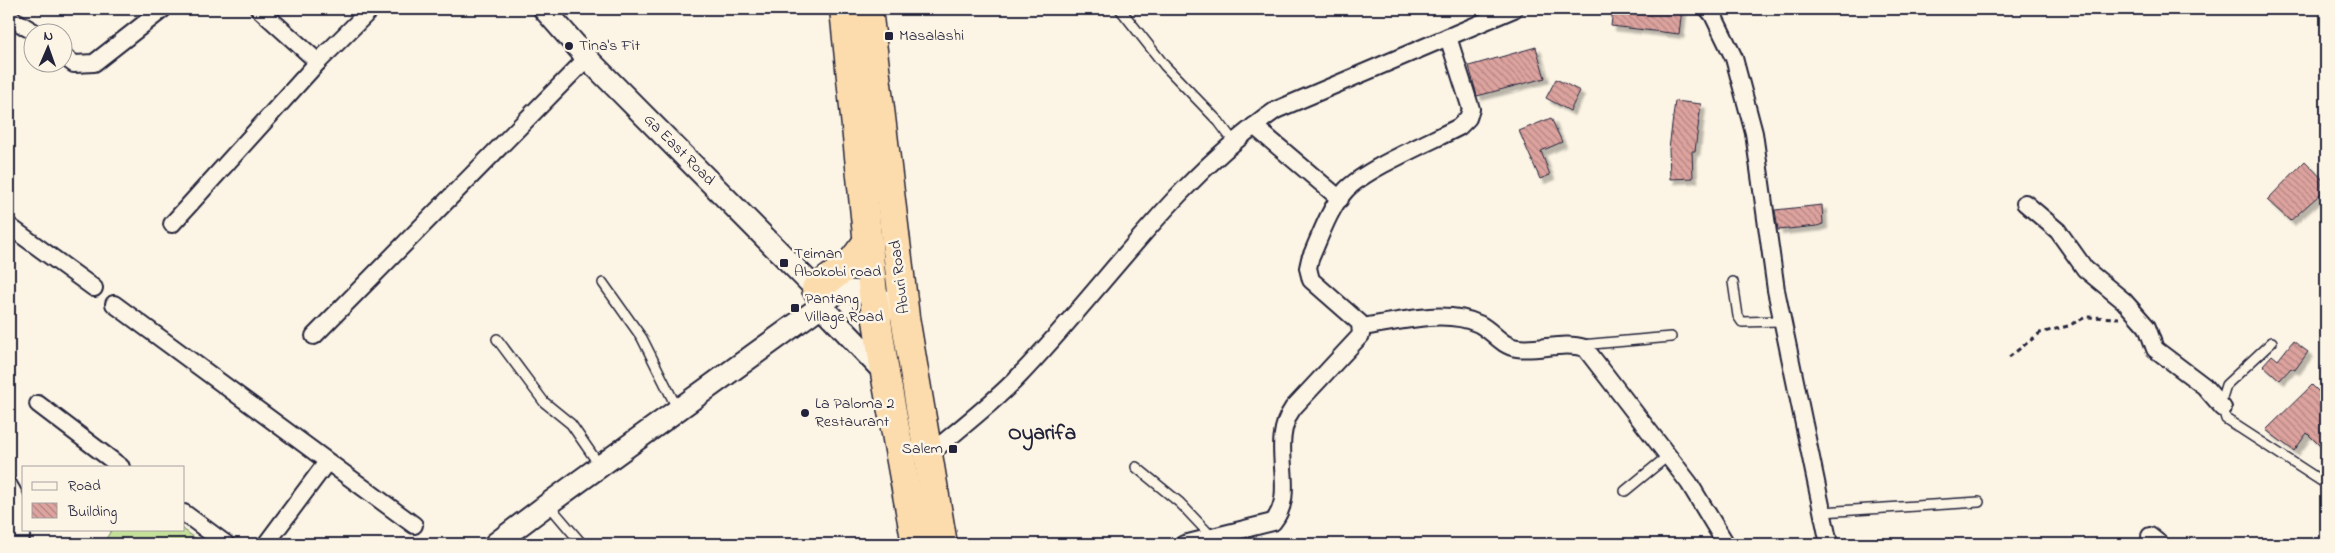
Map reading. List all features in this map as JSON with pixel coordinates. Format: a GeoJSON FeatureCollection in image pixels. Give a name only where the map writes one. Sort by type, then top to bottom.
{"type":"FeatureCollection","features":[{"type":"Feature","properties":{"kind":"highway","name":"Aburi Road"},"geometry":{"type":"LineString","coordinates":[[844,9],[873,294],[885,373],[916,544]]}},
{"type":"Feature","properties":{"kind":"highway","name":"Aburi Road"},"geometry":{"type":"LineString","coordinates":[[868,9],[905,318],[943,544]]}},
{"type":"Feature","properties":{"kind":"highway"},"geometry":{"type":"LineString","coordinates":[[826,295],[868,241]]}},
{"type":"Feature","properties":{"kind":"street"},"geometry":{"type":"LineString","coordinates":[[72,62],[94,63],[163,9]]}},
{"type":"Feature","properties":{"kind":"street"},"geometry":{"type":"LineString","coordinates":[[259,9],[318,62]]}},
{"type":"Feature","properties":{"kind":"street"},"geometry":{"type":"LineString","coordinates":[[172,224],[318,62],[371,9]]}},
{"type":"Feature","properties":{"kind":"street","name":"Ga East Road"},"geometry":{"type":"LineString","coordinates":[[544,9],[587,58],[826,295],[885,373]]}},
{"type":"Feature","properties":{"kind":"street"},"geometry":{"type":"LineString","coordinates":[[927,456],[1019,376],[1173,199],[1234,142],[1254,126],[1276,110],[1514,9]]}},
{"type":"Feature","properties":{"kind":"street"},"geometry":{"type":"LineString","coordinates":[[1708,9],[1713,15],[1734,58],[1754,133],[1782,321],[1829,544]]}},
{"type":"Feature","properties":{"kind":"street"},"geometry":{"type":"LineString","coordinates":[[9,17],[22,25]]}},
{"type":"Feature","properties":{"kind":"street"},"geometry":{"type":"LineString","coordinates":[[1184,544],[1273,522],[1281,513],[1284,500],[1282,433],[1285,420],[1362,335],[1362,327],[1311,280],[1308,274],[1310,259],[1340,199],[1359,179],[1459,127],[1468,118],[1471,108],[1448,37]]}},
{"type":"Feature","properties":{"kind":"street"},"geometry":{"type":"LineString","coordinates":[[314,336],[587,58]]}},
{"type":"Feature","properties":{"kind":"street"},"geometry":{"type":"LineString","coordinates":[[1254,126],[1340,199]]}},
{"type":"Feature","properties":{"kind":"street"},"geometry":{"type":"LineString","coordinates":[[2025,204],[2058,231],[2085,269],[2124,301],[2147,327],[2155,349],[2204,386],[2223,408]]}},
{"type":"Feature","properties":{"kind":"street"},"geometry":{"type":"LineString","coordinates":[[9,226],[94,288]]}},
{"type":"Feature","properties":{"kind":"street"},"geometry":{"type":"LineString","coordinates":[[495,544],[678,411],[826,295],[873,294],[886,300],[905,318]]}},
{"type":"Feature","properties":{"kind":"street"},"geometry":{"type":"LineString","coordinates":[[114,304],[414,525]]}},
{"type":"Feature","properties":{"kind":"street"},"geometry":{"type":"LineString","coordinates":[[1362,327],[1430,317],[1452,318],[1479,324],[1506,346],[1519,348],[1576,345],[1585,348],[1593,355],[1668,456],[1710,515],[1726,544]]}},
{"type":"Feature","properties":{"kind":"street"},"geometry":{"type":"LineString","coordinates":[[38,404],[120,466]]}},
{"type":"Feature","properties":{"kind":"street"},"geometry":{"type":"LineString","coordinates":[[266,544],[327,462]]}},
{"type":"Feature","properties":{"kind":"street"},"geometry":{"type":"LineString","coordinates":[[9,486],[20,503],[22,530],[20,544]]}},
{"type":"Feature","properties":{"kind":"street"},"geometry":{"type":"LineString","coordinates":[[185,514],[226,544]]}},
{"type":"Feature","properties":{"kind":"lane"},"geometry":{"type":"LineString","coordinates":[[1120,9],[1165,66],[1219,122],[1234,142]]}},
{"type":"Feature","properties":{"kind":"lane"},"geometry":{"type":"LineString","coordinates":[[1733,282],[1738,316],[1742,322],[1782,321]]}},
{"type":"Feature","properties":{"kind":"lane"},"geometry":{"type":"LineString","coordinates":[[603,283],[642,338],[678,411]]}},
{"type":"Feature","properties":{"kind":"lane"},"geometry":{"type":"LineString","coordinates":[[1576,345],[1671,337]]}},
{"type":"Feature","properties":{"kind":"lane"},"geometry":{"type":"LineString","coordinates":[[497,339],[544,402],[571,424],[600,466]]}},
{"type":"Feature","properties":{"kind":"lane"},"geometry":{"type":"LineString","coordinates":[[2272,342],[2226,385],[2221,401],[2226,419],[2326,484]]}},
{"type":"Feature","properties":{"kind":"lane"},"geometry":{"type":"LineString","coordinates":[[1625,491],[1668,456]]}},
{"type":"Feature","properties":{"kind":"lane"},"geometry":{"type":"LineString","coordinates":[[1136,467],[1180,503],[1212,537]]}},
{"type":"Feature","properties":{"kind":"lane"},"geometry":{"type":"LineString","coordinates":[[1822,512],[1979,502]]}},
{"type":"Feature","properties":{"kind":"lane"},"geometry":{"type":"LineString","coordinates":[[548,504],[582,544]]}},
{"type":"Feature","properties":{"kind":"path"},"geometry":{"type":"LineString","coordinates":[[2009,357],[2040,333],[2068,326],[2086,317],[2138,317]]}},
{"type":"Feature","properties":{"kind":"green space"},"geometry":{"type":"Polygon","coordinates":[[[111,530],[184,530],[203,544],[103,544],[111,530]]]}},
{"type":"Feature","properties":{"kind":"building"},"geometry":{"type":"Polygon","coordinates":[[[1613,9],[1682,9],[1679,34],[1611,26],[1613,9]]]}},
{"type":"Feature","properties":{"kind":"building"},"geometry":{"type":"Polygon","coordinates":[[[1536,47],[1545,78],[1477,96],[1469,66],[1536,47]]]}},
{"type":"Feature","properties":{"kind":"building"},"geometry":{"type":"Polygon","coordinates":[[[1556,79],[1580,91],[1570,111],[1546,98],[1556,79]]]}},
{"type":"Feature","properties":{"kind":"building"},"geometry":{"type":"Polygon","coordinates":[[[1675,101],[1701,104],[1695,151],[1692,151],[1693,178],[1670,179],[1669,149],[1675,101]]]}},
{"type":"Feature","properties":{"kind":"building"},"geometry":{"type":"Polygon","coordinates":[[[1551,118],[1562,142],[1541,151],[1550,175],[1540,179],[1519,131],[1551,118]]]}},
{"type":"Feature","properties":{"kind":"building"},"geometry":{"type":"Polygon","coordinates":[[[2305,161],[2326,183],[2326,189],[2290,221],[2267,200],[2305,161]]]}},
{"type":"Feature","properties":{"kind":"building"},"geometry":{"type":"Polygon","coordinates":[[[1822,205],[1823,224],[1778,230],[1775,210],[1822,205]]]}},
{"type":"Feature","properties":{"kind":"building"},"geometry":{"type":"Polygon","coordinates":[[[2293,341],[2308,352],[2295,370],[2291,368],[2280,380],[2263,365],[2272,355],[2278,360],[2293,341]]]}},
{"type":"Feature","properties":{"kind":"building"},"geometry":{"type":"Polygon","coordinates":[[[2312,385],[2326,399],[2326,452],[2307,433],[2294,451],[2266,430],[2312,385]]]}},
{"type":"Feature","properties":{"kind":"place","name":"Masalashi"},"geometry":{"type":"Point","coordinates":[889,36]}},
{"type":"Feature","properties":{"kind":"place","name":"Tina's Fit"},"geometry":{"type":"Point","coordinates":[569,46]}},
{"type":"Feature","properties":{"kind":"place","name":"Teiman Abokobi road"},"geometry":{"type":"Point","coordinates":[784,263]}},
{"type":"Feature","properties":{"kind":"place","name":"Pantang Village Road"},"geometry":{"type":"Point","coordinates":[795,308]}},
{"type":"Feature","properties":{"kind":"place","name":"La Paloma 2 Restaurant"},"geometry":{"type":"Point","coordinates":[805,413]}},
{"type":"Feature","properties":{"kind":"place","name":"Salem"},"geometry":{"type":"Point","coordinates":[953,449]}},
{"type":"Feature","properties":{"kind":"district","name":"Oyarifa"},"geometry":{"type":"Point","coordinates":[1042,434]}}]}
